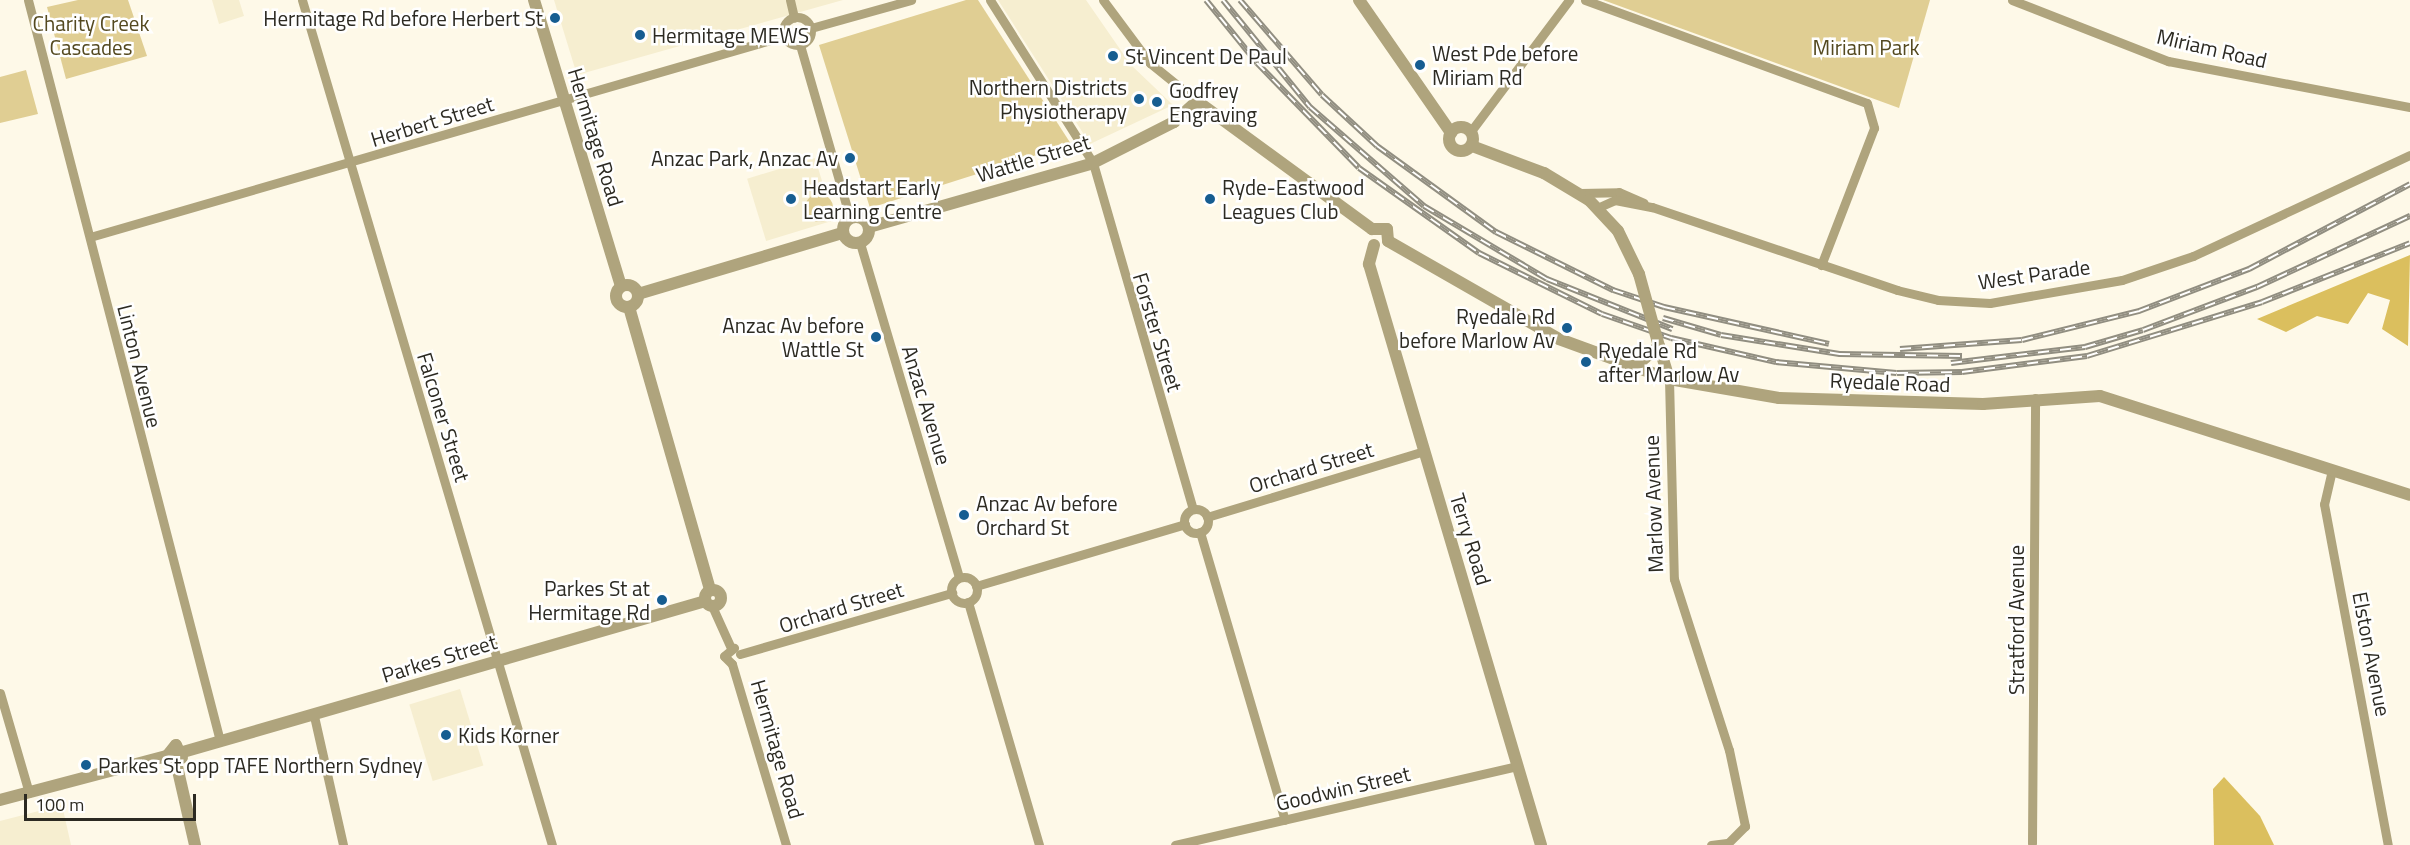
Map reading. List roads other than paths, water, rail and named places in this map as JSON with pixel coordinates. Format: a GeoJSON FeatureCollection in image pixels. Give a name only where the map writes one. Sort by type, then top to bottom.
{"type":"FeatureCollection","features":[{"type":"Feature","properties":{"kind":"street","name":"Linton Avenue"},"geometry":{"type":"LineString","coordinates":[[28,0],[220,741]]}},
{"type":"Feature","properties":{"kind":"street","name":"Falconer Street"},"geometry":{"type":"LineString","coordinates":[[302,0],[552,845]]}},
{"type":"Feature","properties":{"kind":"street","name":"Hermitage Road"},"geometry":{"type":"LineString","coordinates":[[534,0],[621,286],[616,300],[629,307]]}},
{"type":"Feature","properties":{"kind":"street"},"geometry":{"type":"LineString","coordinates":[[790,0],[794,18],[811,28]]}},
{"type":"Feature","properties":{"kind":"street"},"geometry":{"type":"LineString","coordinates":[[800,45],[811,28],[911,0]]}},
{"type":"Feature","properties":{"kind":"street","name":"Forster Street"},"geometry":{"type":"LineString","coordinates":[[990,0],[1093,163],[1193,509]]}},
{"type":"Feature","properties":{"kind":"street"},"geometry":{"type":"LineString","coordinates":[[1103,0],[1150,63],[1197,101],[1372,229]]}},
{"type":"Feature","properties":{"kind":"street"},"geometry":{"type":"LineString","coordinates":[[1359,0],[1451,133],[1456,150],[1472,146],[1544,173],[1588,200]]}},
{"type":"Feature","properties":{"kind":"street"},"geometry":{"type":"LineString","coordinates":[[1472,146],[1471,131],[1569,0]]}},
{"type":"Feature","properties":{"kind":"street"},"geometry":{"type":"LineString","coordinates":[[1585,0],[1867,103],[1874,128],[1821,264]]}},
{"type":"Feature","properties":{"kind":"street","name":"Miriam Road"},"geometry":{"type":"LineString","coordinates":[[2012,0],[2168,61],[2410,107]]}},
{"type":"Feature","properties":{"kind":"street"},"geometry":{"type":"LineString","coordinates":[[732,664],[740,654],[731,648],[709,599],[629,307],[638,294],[843,233],[850,218],[800,45],[784,36],[786,23],[794,18]]}},
{"type":"Feature","properties":{"kind":"street","name":"Herbert Street"},"geometry":{"type":"LineString","coordinates":[[90,237],[350,165],[784,36]]}},
{"type":"Feature","properties":{"kind":"street","name":"Wattle Street"},"geometry":{"type":"LineString","coordinates":[[869,227],[1093,163],[1174,122],[1197,101]]}},
{"type":"Feature","properties":{"kind":"street"},"geometry":{"type":"LineString","coordinates":[[1451,133],[1460,127],[1471,131]]}},
{"type":"Feature","properties":{"kind":"street","name":"West Parade"},"geometry":{"type":"LineString","coordinates":[[1588,200],[1619,192],[1652,207],[1821,264],[1938,300],[1990,303],[2122,280],[2193,256],[2410,155]]}},
{"type":"Feature","properties":{"kind":"street","name":"West Parade"},"geometry":{"type":"LineString","coordinates":[[1588,200],[1615,200],[1652,207]]}},
{"type":"Feature","properties":{"kind":"street","name":"Marlow Avenue"},"geometry":{"type":"LineString","coordinates":[[1588,200],[1624,240],[1639,274],[1669,379],[1674,579],[1744,815],[1745,826],[1727,844]]}},
{"type":"Feature","properties":{"kind":"street"},"geometry":{"type":"LineString","coordinates":[[843,233],[847,240],[860,243],[869,227],[863,219],[850,218]]}},
{"type":"Feature","properties":{"kind":"street","name":"Ryedale Road"},"geometry":{"type":"LineString","coordinates":[[1372,229],[1387,229],[1388,241],[1522,320],[1633,368],[1669,379],[1779,398],[1983,404],[2075,395],[2122,400],[2410,495]]}},
{"type":"Feature","properties":{"kind":"street","name":"Terry Road"},"geometry":{"type":"LineString","coordinates":[[1372,229],[1374,245],[1369,264],[1542,845]]}},
{"type":"Feature","properties":{"kind":"street"},"geometry":{"type":"LineString","coordinates":[[1374,245],[1388,241]]}},
{"type":"Feature","properties":{"kind":"street","name":"Anzac Avenue"},"geometry":{"type":"LineString","coordinates":[[860,243],[959,578]]}},
{"type":"Feature","properties":{"kind":"street"},"geometry":{"type":"LineString","coordinates":[[621,286],[632,286],[638,294]]}},
{"type":"Feature","properties":{"kind":"street"},"geometry":{"type":"LineString","coordinates":[[1633,368],[1659,346]]}},
{"type":"Feature","properties":{"kind":"street","name":"Stratford Avenue"},"geometry":{"type":"LineString","coordinates":[[2032,843],[2035,398]]}},
{"type":"Feature","properties":{"kind":"street","name":"Orchard Street"},"geometry":{"type":"LineString","coordinates":[[1207,517],[1424,451]]}},
{"type":"Feature","properties":{"kind":"street","name":"Elston Avenue"},"geometry":{"type":"LineString","coordinates":[[2332,470],[2324,504],[2388,845]]}},
{"type":"Feature","properties":{"kind":"street"},"geometry":{"type":"LineString","coordinates":[[1185,524],[1193,509],[1207,517],[1200,532],[1285,820]]}},
{"type":"Feature","properties":{"kind":"street"},"geometry":{"type":"LineString","coordinates":[[968,602],[952,593],[959,578],[976,585],[1185,524],[1200,532]]}},
{"type":"Feature","properties":{"kind":"street"},"geometry":{"type":"LineString","coordinates":[[976,585],[968,602],[1039,845]]}},
{"type":"Feature","properties":{"kind":"street","name":"Orchard Street"},"geometry":{"type":"LineString","coordinates":[[740,654],[952,593]]}},
{"type":"Feature","properties":{"kind":"street","name":"Parkes Street"},"geometry":{"type":"LineString","coordinates":[[0,800],[175,756],[709,599]]}},
{"type":"Feature","properties":{"kind":"street","name":"Hermitage Road"},"geometry":{"type":"LineString","coordinates":[[731,648],[724,658],[732,664],[786,845]]}},
{"type":"Feature","properties":{"kind":"street"},"geometry":{"type":"LineString","coordinates":[[0,693],[29,793]]}},
{"type":"Feature","properties":{"kind":"street"},"geometry":{"type":"LineString","coordinates":[[314,716],[343,845]]}},
{"type":"Feature","properties":{"kind":"street"},"geometry":{"type":"LineString","coordinates":[[175,756],[195,845]]}},
{"type":"Feature","properties":{"kind":"street","name":"Goodwin Street"},"geometry":{"type":"LineString","coordinates":[[1175,845],[1518,766]]}},
{"type":"Feature","properties":{"kind":"street"},"geometry":{"type":"LineString","coordinates":[[1711,845],[1727,844]]}},
{"type":"Feature","properties":{"kind":"railway"},"geometry":{"type":"LineString","coordinates":[[1206,0],[1257,63],[1359,168],[1479,253],[1602,314],[1671,338],[1776,362],[1897,373],[1962,372],[2087,356],[2262,302],[2410,243]]}},
{"type":"Feature","properties":{"kind":"railway"},"geometry":{"type":"LineString","coordinates":[[1223,0],[1310,107],[1424,206],[1547,279],[1672,329]]}},
{"type":"Feature","properties":{"kind":"railway"},"geometry":{"type":"LineString","coordinates":[[1240,0],[1322,95],[1377,146],[1496,232],[1613,290],[1664,307],[1829,344]]}},
{"type":"Feature","properties":{"kind":"railway"},"geometry":{"type":"LineString","coordinates":[[1900,349],[2022,340],[2139,311],[2249,269],[2410,184]]}},
{"type":"Feature","properties":{"kind":"railway"},"geometry":{"type":"LineString","coordinates":[[1951,363],[2085,347],[2143,330],[2257,287],[2410,216]]}},
{"type":"Feature","properties":{"kind":"railway"},"geometry":{"type":"LineString","coordinates":[[1663,318],[1721,335],[1839,354],[1962,356]]}},
{"type":"Feature","properties":{"kind":"place","name":"Hermitage Rd before Herbert St"},"geometry":{"type":"Point","coordinates":[555,18]}},
{"type":"Feature","properties":{"kind":"place","name":"Hermitage MEWS"},"geometry":{"type":"Point","coordinates":[640,35]}},
{"type":"Feature","properties":{"kind":"place","name":"St Vincent De Paul"},"geometry":{"type":"Point","coordinates":[1113,56]}},
{"type":"Feature","properties":{"kind":"place","name":"West Pde before Miriam Rd"},"geometry":{"type":"Point","coordinates":[1420,65]}},
{"type":"Feature","properties":{"kind":"place","name":"Northern Districts Physiotherapy"},"geometry":{"type":"Point","coordinates":[1139,99]}},
{"type":"Feature","properties":{"kind":"place","name":"Godfrey Engraving"},"geometry":{"type":"Point","coordinates":[1157,102]}},
{"type":"Feature","properties":{"kind":"place","name":"Anzac Park, Anzac Av"},"geometry":{"type":"Point","coordinates":[850,158]}},
{"type":"Feature","properties":{"kind":"place","name":"Headstart Early Learning Centre"},"geometry":{"type":"Point","coordinates":[791,199]}},
{"type":"Feature","properties":{"kind":"place","name":"Ryde-Eastwood Leagues Club"},"geometry":{"type":"Point","coordinates":[1210,199]}},
{"type":"Feature","properties":{"kind":"place","name":"Ryedale Rd before Marlow Av"},"geometry":{"type":"Point","coordinates":[1567,328]}},
{"type":"Feature","properties":{"kind":"place","name":"Anzac Av before Wattle St"},"geometry":{"type":"Point","coordinates":[876,337]}},
{"type":"Feature","properties":{"kind":"place","name":"Ryedale Rd after Marlow Av"},"geometry":{"type":"Point","coordinates":[1586,362]}},
{"type":"Feature","properties":{"kind":"place","name":"Anzac Av before Orchard St"},"geometry":{"type":"Point","coordinates":[964,515]}},
{"type":"Feature","properties":{"kind":"place","name":"Parkes St at Hermitage Rd"},"geometry":{"type":"Point","coordinates":[662,600]}},
{"type":"Feature","properties":{"kind":"place","name":"Kids Korner"},"geometry":{"type":"Point","coordinates":[446,735]}},
{"type":"Feature","properties":{"kind":"place","name":"Parkes St opp TAFE Northern Sydney"},"geometry":{"type":"Point","coordinates":[86,765]}},
{"type":"Feature","properties":{"kind":"park label","name":"Charity Creek Cascades"},"geometry":{"type":"Point","coordinates":[91,35]}},
{"type":"Feature","properties":{"kind":"park label","name":"Miriam Park"},"geometry":{"type":"Point","coordinates":[1866,47]}}]}
